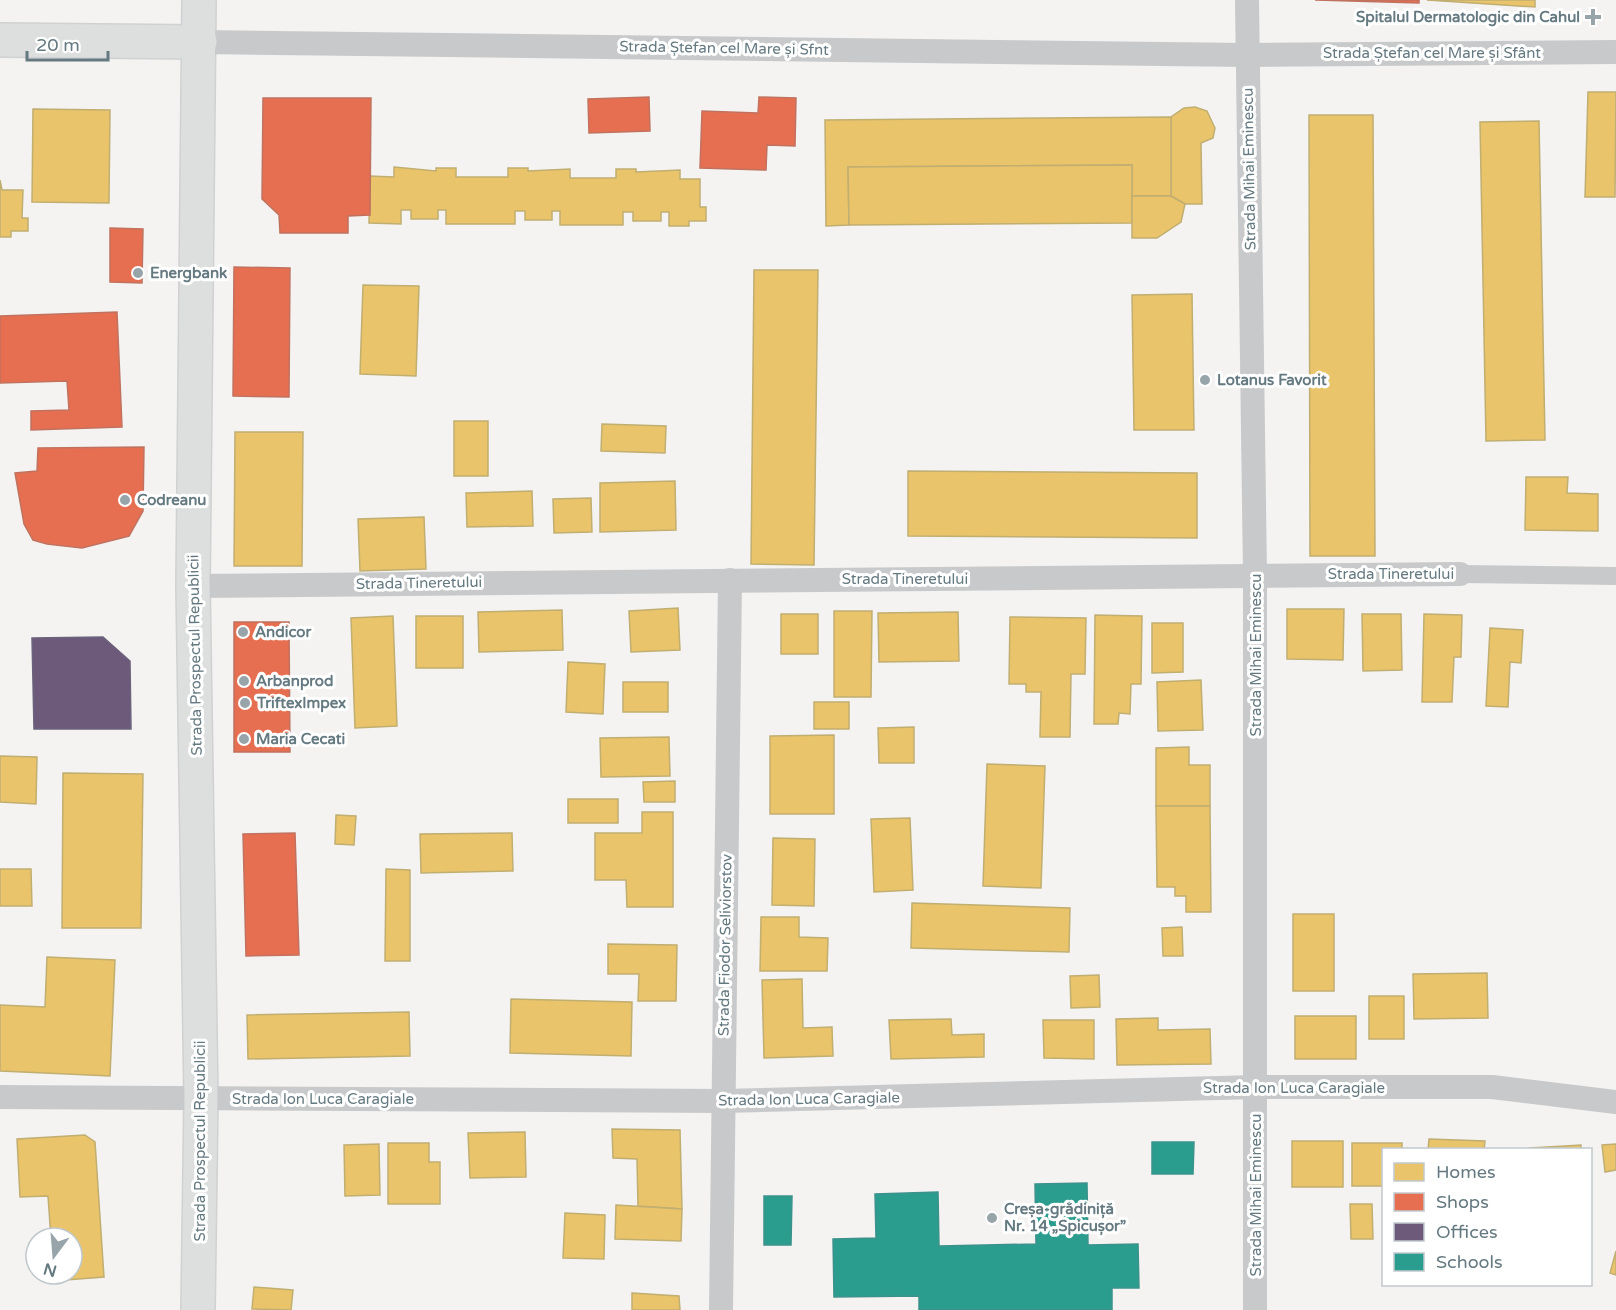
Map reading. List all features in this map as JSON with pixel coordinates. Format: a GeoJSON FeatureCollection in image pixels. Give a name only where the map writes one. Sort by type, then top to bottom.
{"type":"FeatureCollection","features":[{"type":"Feature","properties":{"kind":"main road","name":"Strada Prospectul Republicii"},"geometry":{"type":"LineString","coordinates":[[198,1310],[201,1098],[193,586],[200,0]]}},
{"type":"Feature","properties":{"kind":"main road"},"geometry":{"type":"LineString","coordinates":[[0,40],[200,42]]}},
{"type":"Feature","properties":{"kind":"street","name":"Strada Mihai Eminescu"},"geometry":{"type":"LineString","coordinates":[[1247,0],[1255,576],[1257,1088],[1255,1310]]}},
{"type":"Feature","properties":{"kind":"street","name":"Strada Ștefan cel Mare și Sfnt"},"geometry":{"type":"LineString","coordinates":[[200,42],[1247,55]]}},
{"type":"Feature","properties":{"kind":"street","name":"Strada Ștefan cel Mare și Sfânt"},"geometry":{"type":"LineString","coordinates":[[1247,55],[1616,52]]}},
{"type":"Feature","properties":{"kind":"street","name":"Strada Tineretului"},"geometry":{"type":"LineString","coordinates":[[193,586],[1460,574],[1616,576]]}},
{"type":"Feature","properties":{"kind":"street","name":"Strada Fiodor Seliviorstov"},"geometry":{"type":"LineString","coordinates":[[721,1310],[730,580]]}},
{"type":"Feature","properties":{"kind":"street","name":"Strada Ion Luca Caragiale"},"geometry":{"type":"LineString","coordinates":[[0,1097],[723,1101],[1257,1088],[1492,1087],[1616,1102]]}},
{"type":"Feature","properties":{"kind":"building: Homes"},"geometry":{"type":"Polygon","coordinates":[[[1427,0],[1535,0],[1535,7],[1427,0]]]}},
{"type":"Feature","properties":{"kind":"building: Homes"},"geometry":{"type":"Polygon","coordinates":[[[1588,92],[1616,92],[1615,197],[1585,197],[1588,92]]]}},
{"type":"Feature","properties":{"kind":"building: Homes"},"geometry":{"type":"Polygon","coordinates":[[[1195,107],[1207,111],[1215,128],[1213,138],[1201,143],[1202,204],[1185,204],[1171,196],[1171,117],[1184,108],[1195,107]]]}},
{"type":"Feature","properties":{"kind":"building: Homes"},"geometry":{"type":"Polygon","coordinates":[[[33,109],[110,110],[109,203],[32,202],[33,109]]]}},
{"type":"Feature","properties":{"kind":"building: Homes"},"geometry":{"type":"Polygon","coordinates":[[[1309,115],[1373,115],[1375,556],[1310,556],[1309,115]]]}},
{"type":"Feature","properties":{"kind":"building: Homes"},"geometry":{"type":"Polygon","coordinates":[[[1171,117],[1171,196],[1132,196],[1132,165],[848,167],[849,225],[826,226],[825,120],[1171,117]]]}},
{"type":"Feature","properties":{"kind":"building: Homes"},"geometry":{"type":"Polygon","coordinates":[[[1539,121],[1545,440],[1486,441],[1480,122],[1539,121]]]}},
{"type":"Feature","properties":{"kind":"building: Homes"},"geometry":{"type":"Polygon","coordinates":[[[1132,165],[1132,223],[849,225],[848,167],[1132,165]]]}},
{"type":"Feature","properties":{"kind":"building: Homes"},"geometry":{"type":"Polygon","coordinates":[[[394,167],[436,171],[436,168],[456,168],[456,177],[508,177],[508,168],[528,168],[528,171],[570,169],[570,178],[616,178],[616,169],[636,169],[636,172],[680,170],[680,179],[700,179],[700,207],[706,207],[706,221],[689,221],[689,226],[669,226],[669,212],[661,212],[661,221],[633,221],[633,212],[623,212],[623,225],[560,225],[560,211],[552,211],[552,220],[525,220],[525,211],[515,211],[515,224],[446,224],[446,210],[438,210],[438,219],[411,219],[411,210],[401,210],[401,224],[369,223],[370,176],[394,177],[394,167]]]}},
{"type":"Feature","properties":{"kind":"building: Homes"},"geometry":{"type":"Polygon","coordinates":[[[0,180],[2,190],[23,190],[22,218],[28,218],[28,231],[11,231],[11,237],[0,237],[0,180]]]}},
{"type":"Feature","properties":{"kind":"building: Homes"},"geometry":{"type":"Polygon","coordinates":[[[1132,196],[1171,196],[1185,204],[1181,222],[1157,238],[1132,238],[1132,196]]]}},
{"type":"Feature","properties":{"kind":"building: Homes"},"geometry":{"type":"Polygon","coordinates":[[[754,270],[818,270],[814,565],[751,564],[754,270]]]}},
{"type":"Feature","properties":{"kind":"building: Homes"},"geometry":{"type":"Polygon","coordinates":[[[363,285],[419,286],[416,376],[360,374],[363,285]]]}},
{"type":"Feature","properties":{"kind":"building: Homes"},"geometry":{"type":"Polygon","coordinates":[[[1192,294],[1194,430],[1134,430],[1132,295],[1192,294]]]}},
{"type":"Feature","properties":{"kind":"building: Homes"},"geometry":{"type":"Polygon","coordinates":[[[454,421],[488,421],[488,476],[454,476],[454,421]]]}},
{"type":"Feature","properties":{"kind":"building: Homes"},"geometry":{"type":"Polygon","coordinates":[[[602,424],[666,426],[665,453],[601,451],[602,424]]]}},
{"type":"Feature","properties":{"kind":"building: Homes"},"geometry":{"type":"Polygon","coordinates":[[[235,432],[303,432],[302,566],[234,566],[235,432]]]}},
{"type":"Feature","properties":{"kind":"building: Homes"},"geometry":{"type":"Polygon","coordinates":[[[908,471],[1197,473],[1197,538],[908,536],[908,471]]]}},
{"type":"Feature","properties":{"kind":"building: Homes"},"geometry":{"type":"Polygon","coordinates":[[[1526,477],[1568,477],[1567,493],[1598,494],[1598,531],[1525,530],[1526,477]]]}},
{"type":"Feature","properties":{"kind":"building: Homes"},"geometry":{"type":"Polygon","coordinates":[[[675,481],[676,530],[600,532],[600,483],[675,481]]]}},
{"type":"Feature","properties":{"kind":"building: Homes"},"geometry":{"type":"Polygon","coordinates":[[[532,491],[533,526],[467,527],[466,493],[532,491]]]}},
{"type":"Feature","properties":{"kind":"building: Homes"},"geometry":{"type":"Polygon","coordinates":[[[591,498],[592,532],[554,533],[553,499],[591,498]]]}},
{"type":"Feature","properties":{"kind":"building: Homes"},"geometry":{"type":"Polygon","coordinates":[[[424,517],[426,569],[360,571],[358,519],[424,517]]]}},
{"type":"Feature","properties":{"kind":"building: Homes"},"geometry":{"type":"Polygon","coordinates":[[[678,608],[680,650],[631,652],[629,611],[678,608]]]}},
{"type":"Feature","properties":{"kind":"building: Homes"},"geometry":{"type":"Polygon","coordinates":[[[1287,609],[1344,609],[1343,660],[1287,659],[1287,609]]]}},
{"type":"Feature","properties":{"kind":"building: Homes"},"geometry":{"type":"Polygon","coordinates":[[[562,610],[563,650],[479,652],[478,612],[562,610]]]}},
{"type":"Feature","properties":{"kind":"building: Homes"},"geometry":{"type":"Polygon","coordinates":[[[834,611],[872,611],[871,697],[834,697],[834,611]]]}},
{"type":"Feature","properties":{"kind":"building: Homes"},"geometry":{"type":"Polygon","coordinates":[[[958,612],[959,661],[879,662],[878,613],[958,612]]]}},
{"type":"Feature","properties":{"kind":"building: Homes"},"geometry":{"type":"Polygon","coordinates":[[[781,614],[818,614],[818,654],[781,654],[781,614]]]}},
{"type":"Feature","properties":{"kind":"building: Homes"},"geometry":{"type":"Polygon","coordinates":[[[1362,614],[1401,614],[1402,670],[1363,671],[1362,614]]]}},
{"type":"Feature","properties":{"kind":"building: Homes"},"geometry":{"type":"Polygon","coordinates":[[[1424,614],[1462,615],[1461,657],[1454,657],[1452,702],[1422,702],[1424,614]]]}},
{"type":"Feature","properties":{"kind":"building: Homes"},"geometry":{"type":"Polygon","coordinates":[[[1095,615],[1142,616],[1141,684],[1131,684],[1130,714],[1119,713],[1118,724],[1094,724],[1095,615]]]}},
{"type":"Feature","properties":{"kind":"building: Homes"},"geometry":{"type":"Polygon","coordinates":[[[393,616],[397,726],[355,728],[351,618],[393,616]]]}},
{"type":"Feature","properties":{"kind":"building: Homes"},"geometry":{"type":"Polygon","coordinates":[[[416,616],[463,616],[463,668],[416,668],[416,616]]]}},
{"type":"Feature","properties":{"kind":"building: Homes"},"geometry":{"type":"Polygon","coordinates":[[[1010,617],[1086,618],[1085,674],[1071,674],[1070,737],[1040,737],[1041,692],[1026,692],[1026,684],[1009,684],[1010,617]]]}},
{"type":"Feature","properties":{"kind":"building: Homes"},"geometry":{"type":"Polygon","coordinates":[[[1152,623],[1183,623],[1183,672],[1152,673],[1152,623]]]}},
{"type":"Feature","properties":{"kind":"building: Homes"},"geometry":{"type":"Polygon","coordinates":[[[1490,628],[1523,630],[1521,663],[1510,662],[1508,707],[1486,706],[1490,628]]]}},
{"type":"Feature","properties":{"kind":"building: Homes"},"geometry":{"type":"Polygon","coordinates":[[[568,662],[605,664],[603,714],[566,712],[568,662]]]}},
{"type":"Feature","properties":{"kind":"building: Homes"},"geometry":{"type":"Polygon","coordinates":[[[1201,680],[1203,730],[1158,731],[1157,682],[1201,680]]]}},
{"type":"Feature","properties":{"kind":"building: Homes"},"geometry":{"type":"Polygon","coordinates":[[[623,682],[668,682],[668,712],[623,712],[623,682]]]}},
{"type":"Feature","properties":{"kind":"building: Homes"},"geometry":{"type":"Polygon","coordinates":[[[814,702],[849,702],[849,729],[814,729],[814,702]]]}},
{"type":"Feature","properties":{"kind":"building: Homes"},"geometry":{"type":"Polygon","coordinates":[[[914,727],[914,763],[879,763],[878,728],[914,727]]]}},
{"type":"Feature","properties":{"kind":"building: Homes"},"geometry":{"type":"Polygon","coordinates":[[[834,735],[834,814],[770,814],[770,736],[834,735]]]}},
{"type":"Feature","properties":{"kind":"building: Homes"},"geometry":{"type":"Polygon","coordinates":[[[669,737],[670,776],[601,777],[600,738],[669,737]]]}},
{"type":"Feature","properties":{"kind":"building: Homes"},"geometry":{"type":"Polygon","coordinates":[[[1189,747],[1189,765],[1210,765],[1210,806],[1156,806],[1156,748],[1189,747]]]}},
{"type":"Feature","properties":{"kind":"building: Homes"},"geometry":{"type":"Polygon","coordinates":[[[0,756],[37,757],[36,804],[0,802],[0,756]]]}},
{"type":"Feature","properties":{"kind":"building: Homes"},"geometry":{"type":"Polygon","coordinates":[[[987,764],[1045,766],[1041,888],[983,886],[987,764]]]}},
{"type":"Feature","properties":{"kind":"building: Homes"},"geometry":{"type":"Polygon","coordinates":[[[63,773],[143,774],[141,928],[62,928],[63,773]]]}},
{"type":"Feature","properties":{"kind":"building: Homes"},"geometry":{"type":"Polygon","coordinates":[[[675,781],[675,802],[644,802],[643,782],[675,781]]]}},
{"type":"Feature","properties":{"kind":"building: Homes"},"geometry":{"type":"Polygon","coordinates":[[[568,799],[618,799],[618,823],[568,823],[568,799]]]}},
{"type":"Feature","properties":{"kind":"building: Homes"},"geometry":{"type":"Polygon","coordinates":[[[1156,806],[1210,806],[1211,912],[1186,912],[1186,896],[1175,896],[1175,887],[1157,887],[1156,806]]]}},
{"type":"Feature","properties":{"kind":"building: Homes"},"geometry":{"type":"Polygon","coordinates":[[[642,812],[673,812],[673,907],[627,907],[626,880],[595,880],[595,833],[642,833],[642,812]]]}},
{"type":"Feature","properties":{"kind":"building: Homes"},"geometry":{"type":"Polygon","coordinates":[[[336,815],[356,816],[354,845],[335,844],[336,815]]]}},
{"type":"Feature","properties":{"kind":"building: Homes"},"geometry":{"type":"Polygon","coordinates":[[[910,818],[913,890],[874,892],[871,819],[910,818]]]}},
{"type":"Feature","properties":{"kind":"building: Homes"},"geometry":{"type":"Polygon","coordinates":[[[512,833],[513,871],[421,873],[420,834],[512,833]]]}},
{"type":"Feature","properties":{"kind":"building: Homes"},"geometry":{"type":"Polygon","coordinates":[[[773,838],[815,839],[814,906],[772,905],[773,838]]]}},
{"type":"Feature","properties":{"kind":"building: Homes"},"geometry":{"type":"Polygon","coordinates":[[[0,869],[31,869],[32,906],[0,906],[0,869]]]}},
{"type":"Feature","properties":{"kind":"building: Homes"},"geometry":{"type":"Polygon","coordinates":[[[386,869],[410,870],[410,961],[385,961],[386,869]]]}},
{"type":"Feature","properties":{"kind":"building: Homes"},"geometry":{"type":"Polygon","coordinates":[[[912,903],[1070,908],[1069,952],[911,948],[912,903]]]}},
{"type":"Feature","properties":{"kind":"building: Homes"},"geometry":{"type":"Polygon","coordinates":[[[1293,914],[1334,914],[1334,991],[1293,991],[1293,914]]]}},
{"type":"Feature","properties":{"kind":"building: Homes"},"geometry":{"type":"Polygon","coordinates":[[[761,917],[799,917],[799,937],[828,938],[827,971],[760,971],[761,917]]]}},
{"type":"Feature","properties":{"kind":"building: Homes"},"geometry":{"type":"Polygon","coordinates":[[[1182,927],[1183,956],[1163,956],[1162,928],[1182,927]]]}},
{"type":"Feature","properties":{"kind":"building: Homes"},"geometry":{"type":"Polygon","coordinates":[[[608,944],[677,945],[676,1001],[638,1001],[639,974],[608,974],[608,944]]]}},
{"type":"Feature","properties":{"kind":"building: Homes"},"geometry":{"type":"Polygon","coordinates":[[[47,957],[115,960],[110,1076],[0,1071],[0,1005],[45,1007],[47,957]]]}},
{"type":"Feature","properties":{"kind":"building: Homes"},"geometry":{"type":"Polygon","coordinates":[[[1487,973],[1488,1018],[1414,1019],[1413,974],[1487,973]]]}},
{"type":"Feature","properties":{"kind":"building: Homes"},"geometry":{"type":"Polygon","coordinates":[[[1099,975],[1100,1007],[1071,1008],[1070,976],[1099,975]]]}},
{"type":"Feature","properties":{"kind":"building: Homes"},"geometry":{"type":"Polygon","coordinates":[[[802,979],[803,1028],[832,1027],[833,1056],[764,1058],[762,980],[802,979]]]}},
{"type":"Feature","properties":{"kind":"building: Homes"},"geometry":{"type":"Polygon","coordinates":[[[1369,996],[1404,996],[1404,1039],[1369,1039],[1369,996]]]}},
{"type":"Feature","properties":{"kind":"building: Homes"},"geometry":{"type":"Polygon","coordinates":[[[511,999],[632,1002],[631,1056],[510,1053],[511,999]]]}},
{"type":"Feature","properties":{"kind":"building: Homes"},"geometry":{"type":"Polygon","coordinates":[[[409,1012],[410,1056],[248,1059],[247,1015],[409,1012]]]}},
{"type":"Feature","properties":{"kind":"building: Homes"},"geometry":{"type":"Polygon","coordinates":[[[1295,1016],[1356,1016],[1356,1059],[1295,1059],[1295,1016]]]}},
{"type":"Feature","properties":{"kind":"building: Homes"},"geometry":{"type":"Polygon","coordinates":[[[1158,1018],[1158,1030],[1210,1029],[1211,1064],[1117,1065],[1116,1019],[1158,1018]]]}},
{"type":"Feature","properties":{"kind":"building: Homes"},"geometry":{"type":"Polygon","coordinates":[[[951,1019],[952,1035],[984,1034],[984,1057],[891,1059],[889,1020],[951,1019]]]}},
{"type":"Feature","properties":{"kind":"building: Homes"},"geometry":{"type":"Polygon","coordinates":[[[1043,1020],[1094,1020],[1094,1059],[1044,1058],[1043,1020]]]}},
{"type":"Feature","properties":{"kind":"building: Homes"},"geometry":{"type":"Polygon","coordinates":[[[612,1129],[680,1130],[682,1209],[638,1206],[637,1159],[613,1158],[612,1129]]]}},
{"type":"Feature","properties":{"kind":"building: Homes"},"geometry":{"type":"Polygon","coordinates":[[[525,1132],[526,1177],[470,1178],[468,1133],[525,1132]]]}},
{"type":"Feature","properties":{"kind":"building: Homes"},"geometry":{"type":"Polygon","coordinates":[[[85,1135],[95,1142],[104,1277],[84,1279],[84,1226],[50,1226],[48,1196],[20,1197],[17,1139],[85,1135]]]}},
{"type":"Feature","properties":{"kind":"building: Homes"},"geometry":{"type":"Polygon","coordinates":[[[1429,1139],[1485,1141],[1484,1148],[1428,1148],[1429,1139]]]}},
{"type":"Feature","properties":{"kind":"building: Homes"},"geometry":{"type":"Polygon","coordinates":[[[1292,1141],[1343,1141],[1343,1187],[1292,1187],[1292,1141]]]}},
{"type":"Feature","properties":{"kind":"building: Homes"},"geometry":{"type":"Polygon","coordinates":[[[388,1143],[429,1143],[429,1162],[440,1162],[440,1204],[388,1204],[388,1143]]]}},
{"type":"Feature","properties":{"kind":"building: Homes"},"geometry":{"type":"Polygon","coordinates":[[[1352,1143],[1402,1143],[1402,1148],[1382,1148],[1382,1186],[1352,1186],[1352,1143]]]}},
{"type":"Feature","properties":{"kind":"building: Homes"},"geometry":{"type":"Polygon","coordinates":[[[379,1144],[380,1195],[345,1196],[344,1145],[379,1144]]]}},
{"type":"Feature","properties":{"kind":"building: Homes"},"geometry":{"type":"Polygon","coordinates":[[[1616,1144],[1616,1170],[1605,1172],[1602,1145],[1616,1144]]]}},
{"type":"Feature","properties":{"kind":"building: Homes"},"geometry":{"type":"Polygon","coordinates":[[[1581,1145],[1581,1148],[1530,1148],[1581,1145]]]}},
{"type":"Feature","properties":{"kind":"building: Homes"},"geometry":{"type":"Polygon","coordinates":[[[1350,1204],[1372,1204],[1373,1239],[1351,1239],[1350,1204]]]}},
{"type":"Feature","properties":{"kind":"building: Homes"},"geometry":{"type":"Polygon","coordinates":[[[616,1205],[682,1209],[681,1241],[615,1239],[616,1205]]]}},
{"type":"Feature","properties":{"kind":"building: Homes"},"geometry":{"type":"Polygon","coordinates":[[[565,1213],[605,1215],[604,1259],[563,1258],[565,1213]]]}},
{"type":"Feature","properties":{"kind":"building: Homes"},"geometry":{"type":"Polygon","coordinates":[[[1616,1251],[1616,1275],[1610,1273],[1616,1251]]]}},
{"type":"Feature","properties":{"kind":"building: Homes"},"geometry":{"type":"Polygon","coordinates":[[[254,1287],[293,1290],[291,1310],[252,1309],[254,1287]]]}},
{"type":"Feature","properties":{"kind":"building: Homes"},"geometry":{"type":"Polygon","coordinates":[[[632,1293],[679,1296],[680,1310],[632,1310],[632,1293]]]}},
{"type":"Feature","properties":{"kind":"building: Shops"},"geometry":{"type":"Polygon","coordinates":[[[1315,0],[1419,0],[1419,3],[1315,0]]]}},
{"type":"Feature","properties":{"kind":"building: Shops"},"geometry":{"type":"Polygon","coordinates":[[[649,97],[650,131],[589,133],[588,99],[649,97]]]}},
{"type":"Feature","properties":{"kind":"building: Shops"},"geometry":{"type":"Polygon","coordinates":[[[759,97],[796,98],[795,146],[767,145],[766,170],[700,168],[702,111],[758,113],[759,97]]]}},
{"type":"Feature","properties":{"kind":"building: Shops"},"geometry":{"type":"Polygon","coordinates":[[[263,98],[371,98],[370,215],[348,216],[348,233],[280,233],[279,215],[262,199],[263,98]]]}},
{"type":"Feature","properties":{"kind":"building: Shops"},"geometry":{"type":"Polygon","coordinates":[[[110,228],[143,229],[142,283],[110,282],[110,228]]]}},
{"type":"Feature","properties":{"kind":"building: Shops"},"geometry":{"type":"Polygon","coordinates":[[[234,267],[290,268],[289,397],[233,396],[234,267]]]}},
{"type":"Feature","properties":{"kind":"building: Shops"},"geometry":{"type":"Polygon","coordinates":[[[117,312],[122,427],[31,430],[31,411],[69,410],[67,381],[0,383],[0,316],[117,312]]]}},
{"type":"Feature","properties":{"kind":"building: Shops"},"geometry":{"type":"Polygon","coordinates":[[[144,447],[143,511],[129,536],[82,548],[33,540],[24,524],[15,473],[37,471],[38,448],[144,447]]]}},
{"type":"Feature","properties":{"kind":"building: Shops"},"geometry":{"type":"Polygon","coordinates":[[[234,622],[289,622],[290,752],[234,752],[234,622]]]}},
{"type":"Feature","properties":{"kind":"building: Shops"},"geometry":{"type":"Polygon","coordinates":[[[295,833],[299,955],[246,956],[243,834],[295,833]]]}},
{"type":"Feature","properties":{"kind":"building: Offices"},"geometry":{"type":"Polygon","coordinates":[[[103,637],[130,661],[131,729],[34,729],[32,638],[103,637]]]}},
{"type":"Feature","properties":{"kind":"building: Schools"},"geometry":{"type":"Polygon","coordinates":[[[1152,1142],[1194,1142],[1193,1174],[1152,1174],[1152,1142]]]}},
{"type":"Feature","properties":{"kind":"building: Schools"},"geometry":{"type":"Polygon","coordinates":[[[1087,1183],[1088,1245],[1138,1244],[1139,1288],[1112,1288],[1112,1310],[919,1310],[919,1296],[834,1297],[833,1239],[876,1238],[875,1194],[938,1192],[939,1246],[1036,1244],[1035,1184],[1087,1183]]]}},
{"type":"Feature","properties":{"kind":"building: Schools"},"geometry":{"type":"Polygon","coordinates":[[[764,1196],[792,1196],[791,1245],[764,1245],[764,1196]]]}},
{"type":"Feature","properties":{"kind":"place","name":"Spitalul Dermatologic din Cahul"},"geometry":{"type":"Point","coordinates":[1593,17]}},
{"type":"Feature","properties":{"kind":"place","name":"Energbank"},"geometry":{"type":"Point","coordinates":[138,273]}},
{"type":"Feature","properties":{"kind":"place","name":"Lotanus Favorit"},"geometry":{"type":"Point","coordinates":[1205,380]}},
{"type":"Feature","properties":{"kind":"place","name":"Codreanu"},"geometry":{"type":"Point","coordinates":[125,500]}},
{"type":"Feature","properties":{"kind":"place","name":"Andicor"},"geometry":{"type":"Point","coordinates":[243,632]}},
{"type":"Feature","properties":{"kind":"place","name":"Arbanprod"},"geometry":{"type":"Point","coordinates":[244,681]}},
{"type":"Feature","properties":{"kind":"place","name":"TriftexImpex"},"geometry":{"type":"Point","coordinates":[245,703]}},
{"type":"Feature","properties":{"kind":"place","name":"Maria Cecati"},"geometry":{"type":"Point","coordinates":[244,739]}},
{"type":"Feature","properties":{"kind":"place","name":"Creșa-grădiniță Nr. 14 „Spicușor”"},"geometry":{"type":"Point","coordinates":[992,1218]}}]}
